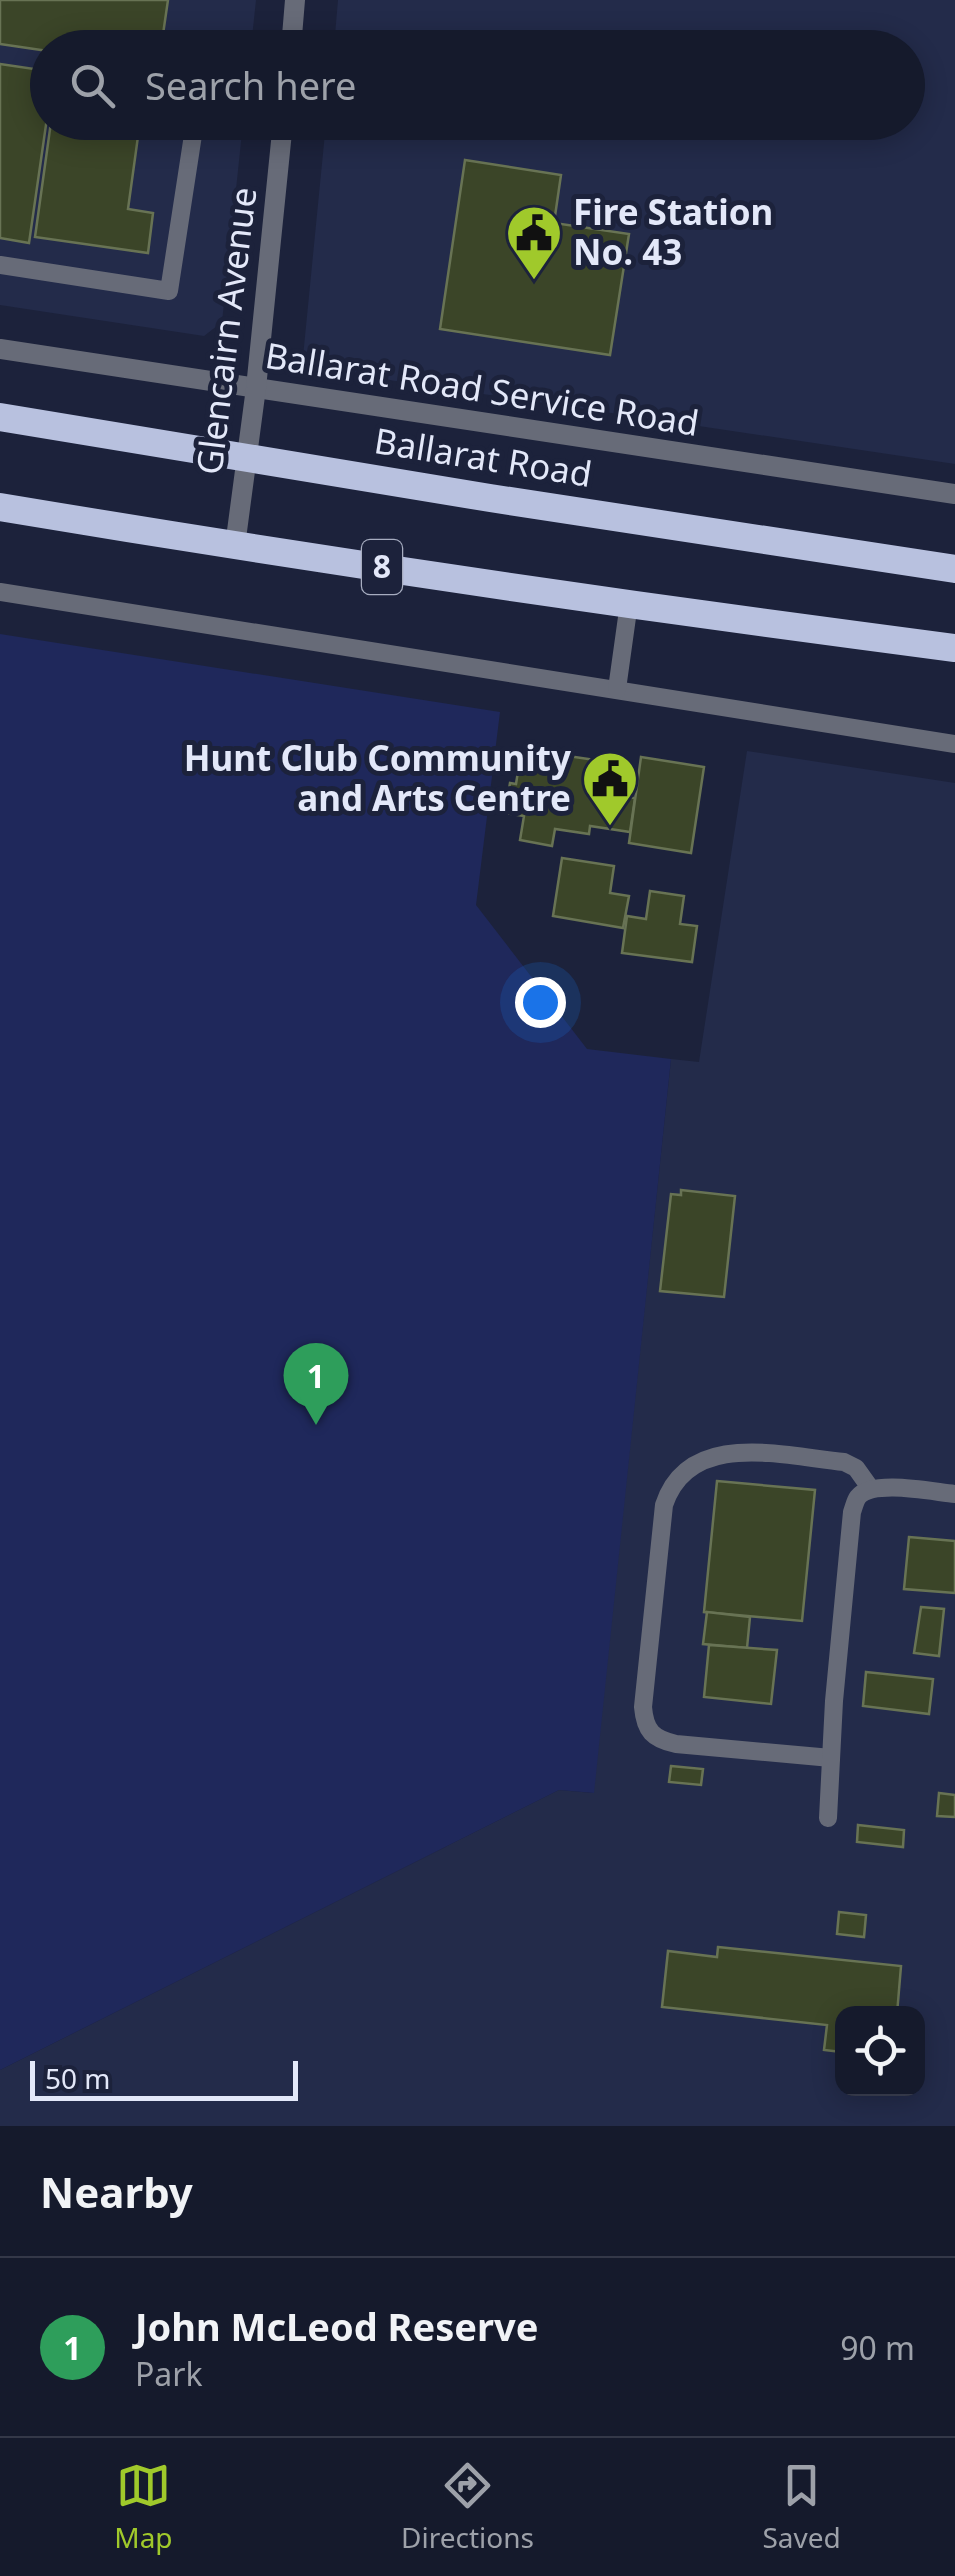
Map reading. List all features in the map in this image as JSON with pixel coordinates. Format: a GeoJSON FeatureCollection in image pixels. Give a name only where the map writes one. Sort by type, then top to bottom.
{"type":"FeatureCollection","features":[{"type":"Feature","properties":{"kind":"highway","name":"Ballarat Road"},"geometry":{"type":"LineString","coordinates":[[0,418],[955,569]]}},
{"type":"Feature","properties":{"kind":"highway","name":"8"},"geometry":{"type":"LineString","coordinates":[[0,507],[234,546],[955,648]]}},
{"type":"Feature","properties":{"kind":"street"},"geometry":{"type":"LineString","coordinates":[[293,30],[296,0]]}},
{"type":"Feature","properties":{"kind":"street","name":"Glencairn Avenue"},"geometry":{"type":"LineString","coordinates":[[234,546],[256,388],[281,140]]}},
{"type":"Feature","properties":{"kind":"street","name":"Ballarat Road Service Road"},"geometry":{"type":"LineString","coordinates":[[0,349],[955,494]]}},
{"type":"Feature","properties":{"kind":"lane"},"geometry":{"type":"LineString","coordinates":[[0,265],[169,291],[192,140]]}},
{"type":"Feature","properties":{"kind":"lane"},"geometry":{"type":"LineString","coordinates":[[0,592],[955,744]]}},
{"type":"Feature","properties":{"kind":"lane"},"geometry":{"type":"LineString","coordinates":[[617,690],[629,603]]}},
{"type":"Feature","properties":{"kind":"lane"},"geometry":{"type":"LineString","coordinates":[[929,740],[955,728]]}},
{"type":"Feature","properties":{"kind":"lane"},"geometry":{"type":"LineString","coordinates":[[832,1758],[676,1744],[649,1733],[643,1707],[664,1504],[670,1487],[684,1470],[703,1459],[729,1452],[844,1462],[856,1468],[871,1489]]}},
{"type":"Feature","properties":{"kind":"lane"},"geometry":{"type":"LineString","coordinates":[[828,1818],[852,1512],[859,1496],[871,1489],[888,1487],[955,1494]]}},
{"type":"Feature","properties":{"kind":"shaded area"},"geometry":{"type":"Polygon","coordinates":[[[0,0],[256,0],[253,30],[30,30],[30,140],[241,140],[222,322],[204,336],[0,305],[0,0]]]}},
{"type":"Feature","properties":{"kind":"shaded area"},"geometry":{"type":"Polygon","coordinates":[[[338,0],[955,0],[955,464],[302,367],[324,140],[925,140],[925,30],[335,30],[338,0]]]}},
{"type":"Feature","properties":{"kind":"shaded area"},"geometry":{"type":"Polygon","coordinates":[[[0,634],[500,712],[476,905],[587,1049],[671,1059],[594,1793],[559,1790],[0,2070],[0,634]]]}},
{"type":"Feature","properties":{"kind":"shaded area"},"geometry":{"type":"Polygon","coordinates":[[[747,751],[955,783],[955,2126],[0,2126],[0,2070],[559,1790],[593,1793],[671,1059],[699,1062],[747,751]]]}},
{"type":"Feature","properties":{"kind":"building"},"geometry":{"type":"Polygon","coordinates":[[[0,0],[168,0],[164,30],[30,30],[30,48],[0,44],[0,0]]]}},
{"type":"Feature","properties":{"kind":"building"},"geometry":{"type":"Polygon","coordinates":[[[0,64],[30,68],[30,140],[44,140],[29,243],[0,238],[0,64]]]}},
{"type":"Feature","properties":{"kind":"building"},"geometry":{"type":"Polygon","coordinates":[[[48,140],[138,140],[128,209],[153,213],[148,253],[35,237],[48,140]]]}},
{"type":"Feature","properties":{"kind":"building","name":"Fire Station No. 43"},"geometry":{"type":"Polygon","coordinates":[[[465,160],[561,175],[554,223],[629,234],[610,355],[440,329],[465,160]]]}},
{"type":"Feature","properties":{"kind":"building"},"geometry":{"type":"Polygon","coordinates":[[[534,751],[602,761],[600,769],[614,771],[611,795],[635,798],[630,832],[590,826],[589,834],[555,829],[552,846],[520,840],[524,816],[505,813],[510,783],[516,784],[520,759],[533,760],[534,751]]]}},
{"type":"Feature","properties":{"kind":"building"},"geometry":{"type":"Polygon","coordinates":[[[641,757],[704,767],[691,853],[629,843],[641,757]]]}},
{"type":"Feature","properties":{"kind":"building"},"geometry":{"type":"Polygon","coordinates":[[[562,858],[614,866],[610,893],[629,896],[623,928],[553,916],[562,858]]]}},
{"type":"Feature","properties":{"kind":"building"},"geometry":{"type":"Polygon","coordinates":[[[650,891],[684,896],[680,924],[697,926],[692,962],[622,953],[627,916],[646,919],[650,891]]]}},
{"type":"Feature","properties":{"kind":"building"},"geometry":{"type":"Polygon","coordinates":[[[681,1190],[735,1196],[724,1297],[660,1291],[671,1194],[681,1195],[681,1190]]]}},
{"type":"Feature","properties":{"kind":"building"},"geometry":{"type":"Polygon","coordinates":[[[717,1481],[815,1490],[802,1621],[704,1612],[717,1481]]]}},
{"type":"Feature","properties":{"kind":"building"},"geometry":{"type":"Polygon","coordinates":[[[909,1537],[955,1541],[955,1593],[904,1589],[909,1537]]]}},
{"type":"Feature","properties":{"kind":"building"},"geometry":{"type":"Polygon","coordinates":[[[921,1607],[944,1609],[939,1656],[914,1653],[921,1607]]]}},
{"type":"Feature","properties":{"kind":"building"},"geometry":{"type":"Polygon","coordinates":[[[707,1612],[750,1617],[747,1648],[703,1644],[707,1612]]]}},
{"type":"Feature","properties":{"kind":"building"},"geometry":{"type":"Polygon","coordinates":[[[709,1645],[777,1650],[771,1704],[704,1697],[709,1645]]]}},
{"type":"Feature","properties":{"kind":"building"},"geometry":{"type":"Polygon","coordinates":[[[866,1672],[933,1679],[929,1714],[863,1706],[866,1672]]]}},
{"type":"Feature","properties":{"kind":"building"},"geometry":{"type":"Polygon","coordinates":[[[671,1766],[703,1769],[701,1785],[669,1782],[671,1766]]]}},
{"type":"Feature","properties":{"kind":"building"},"geometry":{"type":"Polygon","coordinates":[[[939,1793],[955,1795],[955,1817],[937,1816],[939,1793]]]}},
{"type":"Feature","properties":{"kind":"building"},"geometry":{"type":"Polygon","coordinates":[[[858,1825],[904,1830],[903,1847],[857,1842],[858,1825]]]}},
{"type":"Feature","properties":{"kind":"building"},"geometry":{"type":"Polygon","coordinates":[[[839,1912],[866,1915],[864,1937],[837,1934],[839,1912]]]}},
{"type":"Feature","properties":{"kind":"building"},"geometry":{"type":"Polygon","coordinates":[[[718,1947],[901,1966],[898,2006],[835,2006],[835,2051],[824,2050],[827,2025],[662,2007],[668,1951],[717,1957],[718,1947]]]}},
{"type":"Feature","properties":{"kind":"place","name":"Fire Station No. 43"},"geometry":{"type":"Point","coordinates":[534,282]}},
{"type":"Feature","properties":{"kind":"place","name":"Hunt Club Community and Arts Centre"},"geometry":{"type":"Point","coordinates":[610,828]}},
{"type":"Feature","properties":{"kind":"place","name":"John McLeod Reserve"},"geometry":{"type":"Point","coordinates":[316,1425]}}]}
